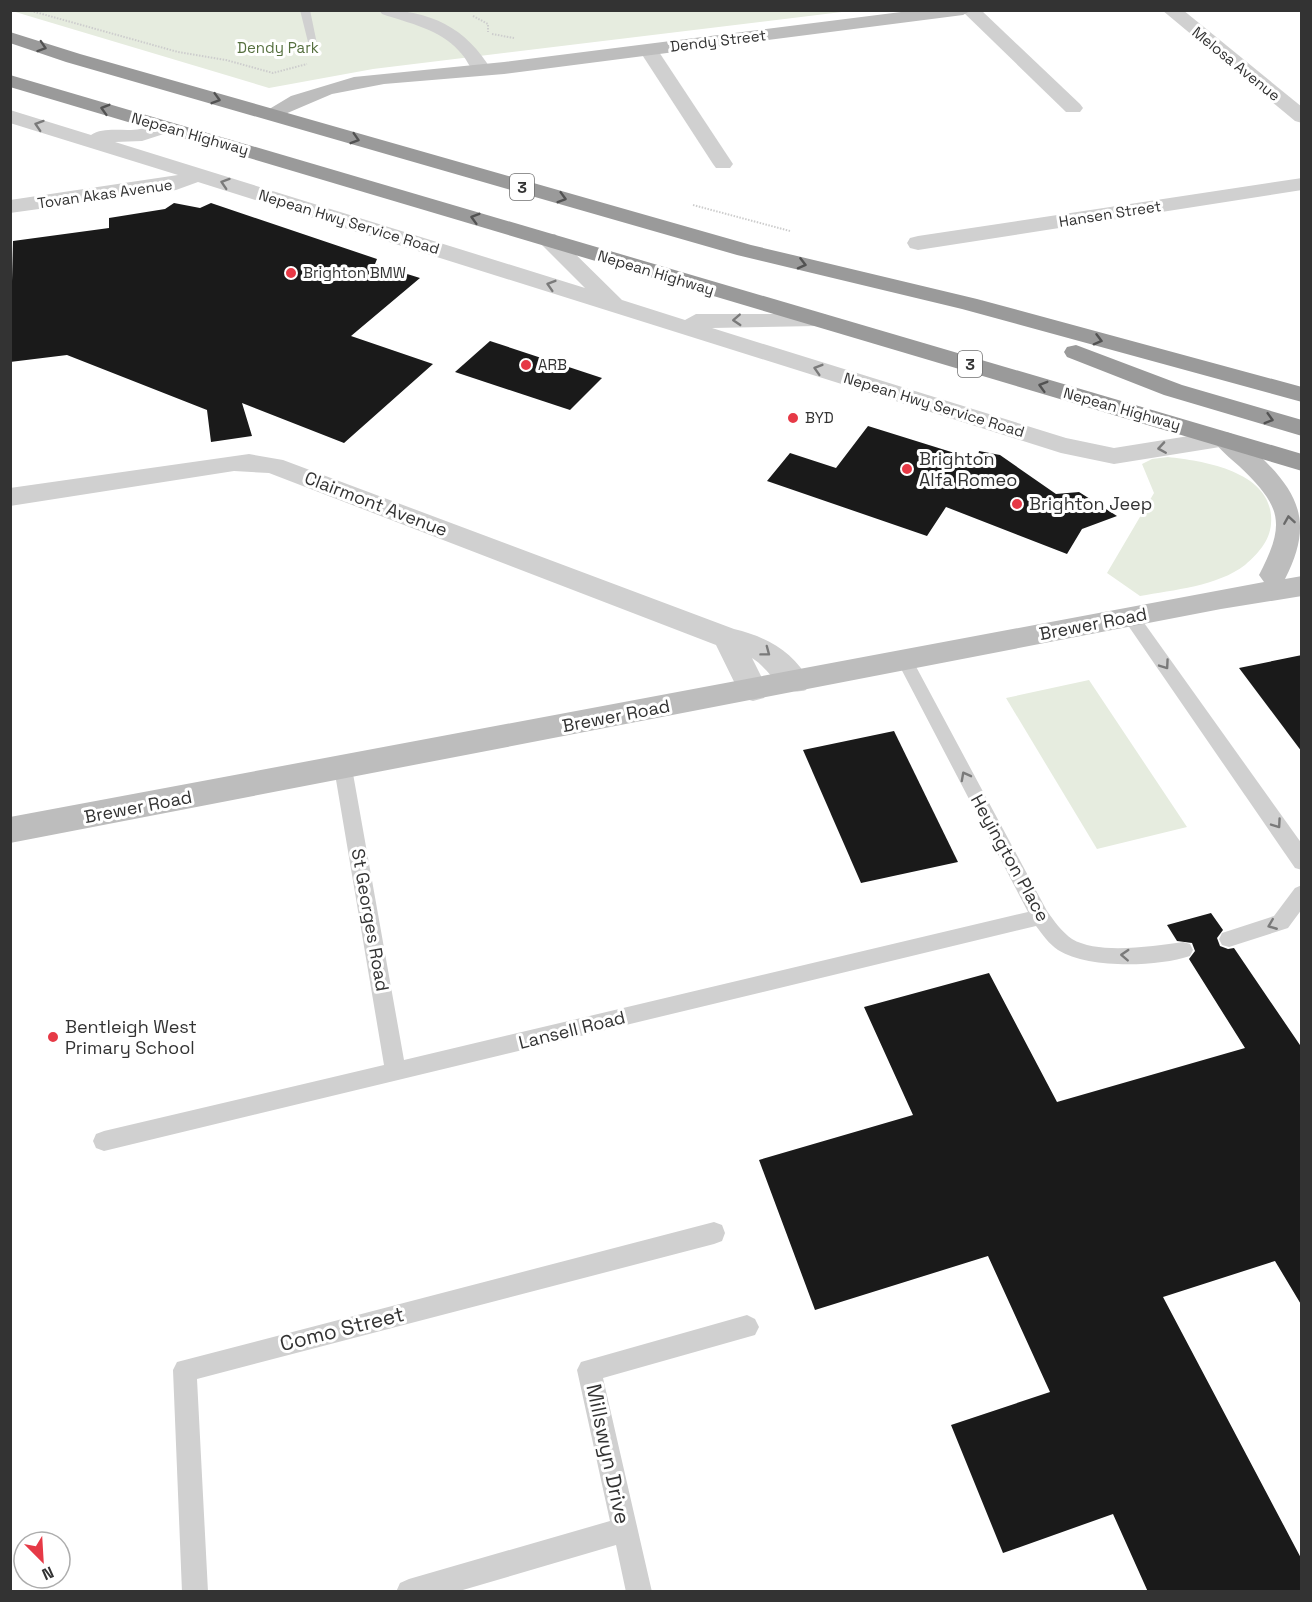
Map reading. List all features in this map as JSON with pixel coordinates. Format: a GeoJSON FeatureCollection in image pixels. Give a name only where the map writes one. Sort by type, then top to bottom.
{"type":"FeatureCollection","features":[{"type":"Feature","properties":{"kind":"highway","name":"3"},"geometry":{"type":"LineString","coordinates":[[10,37],[412,156],[745,250],[981,308],[1302,395]]}},
{"type":"Feature","properties":{"kind":"highway","name":"Nepean Highway"},"geometry":{"type":"LineString","coordinates":[[10,81],[1302,463]]}},
{"type":"Feature","properties":{"kind":"highway"},"geometry":{"type":"LineString","coordinates":[[161,82],[180,96],[184,112],[166,127]]}},
{"type":"Feature","properties":{"kind":"highway"},"geometry":{"type":"LineString","coordinates":[[241,149],[271,114]]}},
{"type":"Feature","properties":{"kind":"highway"},"geometry":{"type":"LineString","coordinates":[[241,149],[299,122]]}},
{"type":"Feature","properties":{"kind":"highway"},"geometry":{"type":"LineString","coordinates":[[394,194],[394,172],[412,156]]}},
{"type":"Feature","properties":{"kind":"highway"},"geometry":{"type":"LineString","coordinates":[[981,308],[1139,378],[1237,410],[1302,428]]}},
{"type":"Feature","properties":{"kind":"highway"},"geometry":{"type":"LineString","coordinates":[[1223,439],[1237,410]]}},
{"type":"Feature","properties":{"kind":"street"},"geometry":{"type":"LineString","coordinates":[[388,10],[463,41],[472,51],[477,71]]}},
{"type":"Feature","properties":{"kind":"street","name":"Dendy Street"},"geometry":{"type":"LineString","coordinates":[[271,114],[297,99],[338,86],[392,78],[477,71],[963,10]]}},
{"type":"Feature","properties":{"kind":"street"},"geometry":{"type":"LineString","coordinates":[[970,10],[1073,108]]}},
{"type":"Feature","properties":{"kind":"street","name":"Melosa Avenue"},"geometry":{"type":"LineString","coordinates":[[1171,10],[1302,117]]}},
{"type":"Feature","properties":{"kind":"street"},"geometry":{"type":"LineString","coordinates":[[648,50],[723,164]]}},
{"type":"Feature","properties":{"kind":"street","name":"Dendy Street"},"geometry":{"type":"LineString","coordinates":[[299,122],[353,95],[477,71]]}},
{"type":"Feature","properties":{"kind":"street","name":"Nepean Hwy Service Road"},"geometry":{"type":"LineString","coordinates":[[10,116],[1094,453],[1118,455],[1223,439]]}},
{"type":"Feature","properties":{"kind":"street","name":"Nepean Hwy Service Road"},"geometry":{"type":"LineString","coordinates":[[72,135],[125,137],[147,134],[166,127]]}},
{"type":"Feature","properties":{"kind":"street","name":"Tovan Akas Avenue"},"geometry":{"type":"LineString","coordinates":[[10,207],[176,184],[198,174]]}},
{"type":"Feature","properties":{"kind":"street","name":"Hansen Street"},"geometry":{"type":"LineString","coordinates":[[918,243],[1302,184]]}},
{"type":"Feature","properties":{"kind":"street","name":"Nepean Hwy Service Road"},"geometry":{"type":"LineString","coordinates":[[547,239],[597,290],[625,309]]}},
{"type":"Feature","properties":{"kind":"street","name":"Nepean Hwy Service Road"},"geometry":{"type":"LineString","coordinates":[[652,316],[709,321],[817,319]]}},
{"type":"Feature","properties":{"kind":"street"},"geometry":{"type":"LineString","coordinates":[[1223,439],[1274,486],[1289,513],[1290,537],[1273,575]]}},
{"type":"Feature","properties":{"kind":"street","name":"Clairmont Avenue"},"geometry":{"type":"LineString","coordinates":[[10,497],[234,463],[262,463],[727,638],[759,646],[773,656],[795,682]]}},
{"type":"Feature","properties":{"kind":"street","name":"Brewer Road"},"geometry":{"type":"LineString","coordinates":[[1221,599],[1302,560]]}},
{"type":"Feature","properties":{"kind":"street","name":"Brewer Road"},"geometry":{"type":"LineString","coordinates":[[10,831],[1221,599],[1302,586]]}},
{"type":"Feature","properties":{"kind":"street"},"geometry":{"type":"LineString","coordinates":[[727,638],[753,690]]}},
{"type":"Feature","properties":{"kind":"lane"},"geometry":{"type":"LineString","coordinates":[[305,10],[313,42]]}},
{"type":"Feature","properties":{"kind":"lane"},"geometry":{"type":"LineString","coordinates":[[1131,617],[1298,854],[1302,863]]}},
{"type":"Feature","properties":{"kind":"lane","name":"Heyington Place"},"geometry":{"type":"LineString","coordinates":[[905,661],[1040,917],[1054,934],[1076,949],[1152,956],[1183,950]]}},
{"type":"Feature","properties":{"kind":"lane","name":"St Georges Road"},"geometry":{"type":"LineString","coordinates":[[344,768],[396,1072]]}},
{"type":"Feature","properties":{"kind":"lane"},"geometry":{"type":"LineString","coordinates":[[1229,939],[1281,921],[1302,893]]}},
{"type":"Feature","properties":{"kind":"lane","name":"Lansell Road"},"geometry":{"type":"LineString","coordinates":[[104,1141],[1040,917]]}},
{"type":"Feature","properties":{"kind":"lane","name":"Como Street"},"geometry":{"type":"LineString","coordinates":[[195,1592],[185,1370],[714,1233]]}},
{"type":"Feature","properties":{"kind":"lane","name":"Millswyn Drive"},"geometry":{"type":"LineString","coordinates":[[639,1592],[589,1370],[747,1327]]}},
{"type":"Feature","properties":{"kind":"lane"},"geometry":{"type":"LineString","coordinates":[[409,1592],[625,1530]]}},
{"type":"Feature","properties":{"kind":"path"},"geometry":{"type":"LineString","coordinates":[[28,10],[178,51],[226,60],[273,73],[310,63]]}},
{"type":"Feature","properties":{"kind":"path"},"geometry":{"type":"LineString","coordinates":[[463,41],[488,33]]}},
{"type":"Feature","properties":{"kind":"green space","name":"Dendy Park"},"geometry":{"type":"Polygon","coordinates":[[[12,11],[850,11],[373,69],[269,88],[12,11]]]}},
{"type":"Feature","properties":{"kind":"green space"},"geometry":{"type":"Polygon","coordinates":[[[1168,457],[1215,466],[1246,478],[1267,500],[1271,515],[1270,530],[1265,543],[1256,554],[1234,572],[1195,586],[1140,596],[1107,573],[1154,493],[1142,464],[1152,459],[1168,457]]]}},
{"type":"Feature","properties":{"kind":"green space"},"geometry":{"type":"Polygon","coordinates":[[[1089,680],[1187,827],[1097,849],[1006,698],[1089,680]]]}},
{"type":"Feature","properties":{"kind":"building"},"geometry":{"type":"Polygon","coordinates":[[[174,203],[200,208],[211,203],[377,259],[375,264],[420,278],[351,336],[433,364],[344,443],[242,403],[252,436],[211,442],[207,410],[67,355],[10,362],[13,241],[109,228],[109,218],[165,209],[174,203]]]}},
{"type":"Feature","properties":{"kind":"building"},"geometry":{"type":"Polygon","coordinates":[[[490,341],[602,378],[570,410],[455,372],[490,341]]]}},
{"type":"Feature","properties":{"kind":"building"},"geometry":{"type":"Polygon","coordinates":[[[868,426],[977,460],[979,451],[1000,455],[1056,494],[1079,492],[1117,516],[1082,529],[1067,554],[946,507],[927,536],[767,481],[790,453],[836,468],[868,426]]]}},
{"type":"Feature","properties":{"kind":"building"},"geometry":{"type":"Polygon","coordinates":[[[1302,655],[1302,752],[1239,668],[1302,655]]]}},
{"type":"Feature","properties":{"kind":"building"},"geometry":{"type":"Polygon","coordinates":[[[894,731],[958,862],[861,883],[803,750],[894,731]]]}},
{"type":"Feature","properties":{"kind":"building"},"geometry":{"type":"Polygon","coordinates":[[[1211,913],[1223,930],[1217,938],[1220,946],[1228,949],[1234,948],[1302,1048],[1302,1306],[1275,1261],[1163,1297],[1302,1560],[1302,1592],[1148,1592],[1113,1514],[1003,1553],[951,1425],[1050,1392],[988,1256],[815,1310],[759,1160],[913,1115],[864,1007],[989,973],[1057,1102],[1245,1048],[1189,959],[1195,951],[1192,943],[1177,941],[1167,925],[1211,913]]]}},
{"type":"Feature","properties":{"kind":"place","name":"Brighton BMW"},"geometry":{"type":"Point","coordinates":[291,273]}},
{"type":"Feature","properties":{"kind":"place","name":"ARB"},"geometry":{"type":"Point","coordinates":[526,365]}},
{"type":"Feature","properties":{"kind":"place","name":"BYD"},"geometry":{"type":"Point","coordinates":[793,418]}},
{"type":"Feature","properties":{"kind":"place","name":"Brighton Alfa Romeo"},"geometry":{"type":"Point","coordinates":[907,469]}},
{"type":"Feature","properties":{"kind":"place","name":"Brighton Jeep"},"geometry":{"type":"Point","coordinates":[1017,504]}},
{"type":"Feature","properties":{"kind":"place","name":"Bentleigh West Primary School"},"geometry":{"type":"Point","coordinates":[53,1037]}}]}
